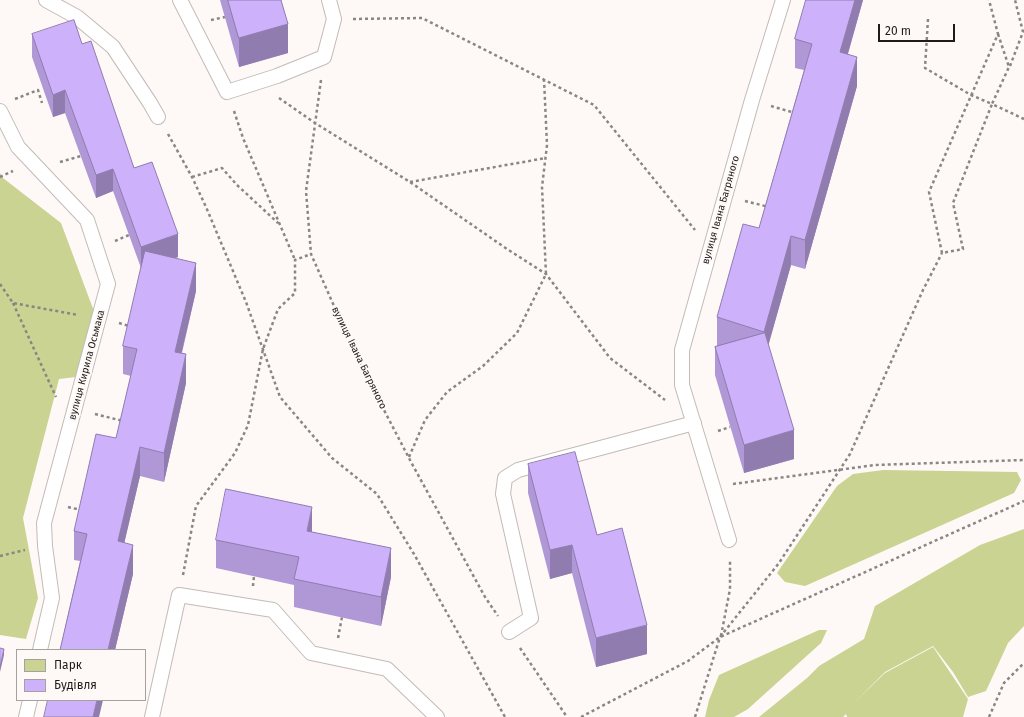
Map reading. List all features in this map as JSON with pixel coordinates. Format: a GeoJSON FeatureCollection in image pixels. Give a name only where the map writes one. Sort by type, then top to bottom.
{"type":"FeatureCollection","features":[{"type":"Feature","properties":{"kind":"lane"},"geometry":{"type":"LineString","coordinates":[[46,0],[77,17],[113,47],[158,117]]}},
{"type":"Feature","properties":{"kind":"lane"},"geometry":{"type":"LineString","coordinates":[[180,0],[227,92],[277,76],[324,57],[334,19],[329,0]]}},
{"type":"Feature","properties":{"kind":"lane","name":"вулиця Івана Багряного"},"geometry":{"type":"LineString","coordinates":[[729,540],[682,385],[682,350],[752,100],[783,0]]}},
{"type":"Feature","properties":{"kind":"lane","name":"вулиця Кирила Осьмака"},"geometry":{"type":"LineString","coordinates":[[0,111],[18,147],[87,220],[108,284],[100,319],[44,523],[45,546],[52,598],[40,649]]}},
{"type":"Feature","properties":{"kind":"lane"},"geometry":{"type":"LineString","coordinates":[[509,632],[531,618],[503,494],[504,478],[518,470],[694,423]]}},
{"type":"Feature","properties":{"kind":"lane"},"geometry":{"type":"LineString","coordinates":[[152,717],[179,595],[273,610],[311,653],[387,669],[436,717]]}},
{"type":"Feature","properties":{"kind":"lane"},"geometry":{"type":"LineString","coordinates":[[26,717],[30,701]]}},
{"type":"Feature","properties":{"kind":"path"},"geometry":{"type":"LineString","coordinates":[[988,0],[1009,67]]}},
{"type":"Feature","properties":{"kind":"path"},"geometry":{"type":"LineString","coordinates":[[942,253],[963,249],[953,203],[992,104],[1023,32],[1015,0]]}},
{"type":"Feature","properties":{"kind":"path"},"geometry":{"type":"LineString","coordinates":[[334,19],[422,18],[594,105],[710,249]]}},
{"type":"Feature","properties":{"kind":"path"},"geometry":{"type":"LineString","coordinates":[[928,20],[925,68],[971,95],[1024,119]]}},
{"type":"Feature","properties":{"kind":"path"},"geometry":{"type":"LineString","coordinates":[[720,637],[779,563],[850,454],[923,290],[942,253],[929,192],[998,34]]}},
{"type":"Feature","properties":{"kind":"path","name":"вулиця Івана Багряного"},"geometry":{"type":"LineString","coordinates":[[324,57],[306,191],[311,254],[357,358],[485,597],[567,717]]}},
{"type":"Feature","properties":{"kind":"path"},"geometry":{"type":"LineString","coordinates":[[409,457],[425,420],[447,392],[482,366],[517,333],[546,274],[542,187],[547,145],[544,80]]}},
{"type":"Feature","properties":{"kind":"path"},"geometry":{"type":"LineString","coordinates":[[257,82],[315,123],[410,182],[506,249],[546,274],[610,358],[694,423]]}},
{"type":"Feature","properties":{"kind":"path"},"geometry":{"type":"LineString","coordinates":[[13,99],[38,90],[42,102]]}},
{"type":"Feature","properties":{"kind":"path"},"geometry":{"type":"LineString","coordinates":[[179,595],[196,506],[235,453],[248,425],[263,349],[278,309],[295,293],[295,260],[243,138],[227,92]]}},
{"type":"Feature","properties":{"kind":"path"},"geometry":{"type":"LineString","coordinates":[[752,100],[800,114]]}},
{"type":"Feature","properties":{"kind":"path"},"geometry":{"type":"LineString","coordinates":[[158,117],[192,177],[243,294],[280,397],[332,458],[377,494],[414,554],[505,717]]}},
{"type":"Feature","properties":{"kind":"path"},"geometry":{"type":"LineString","coordinates":[[410,182],[546,158]]}},
{"type":"Feature","properties":{"kind":"path"},"geometry":{"type":"LineString","coordinates":[[192,177],[222,168],[237,185],[280,225]]}},
{"type":"Feature","properties":{"kind":"path"},"geometry":{"type":"LineString","coordinates":[[725,195],[773,208]]}},
{"type":"Feature","properties":{"kind":"path"},"geometry":{"type":"LineString","coordinates":[[295,260],[311,254]]}},
{"type":"Feature","properties":{"kind":"path"},"geometry":{"type":"LineString","coordinates":[[0,284],[13,303],[59,405],[127,422]]}},
{"type":"Feature","properties":{"kind":"path"},"geometry":{"type":"LineString","coordinates":[[13,303],[100,319]]}},
{"type":"Feature","properties":{"kind":"path"},"geometry":{"type":"LineString","coordinates":[[713,486],[876,465],[1024,460]]}},
{"type":"Feature","properties":{"kind":"path"},"geometry":{"type":"LineString","coordinates":[[581,717],[688,661],[720,637],[1024,501]]}},
{"type":"Feature","properties":{"kind":"path"},"geometry":{"type":"LineString","coordinates":[[695,717],[720,637],[730,589],[729,540]]}},
{"type":"Feature","properties":{"kind":"path"},"geometry":{"type":"LineString","coordinates":[[0,556],[45,546]]}},
{"type":"Feature","properties":{"kind":"path"},"geometry":{"type":"LineString","coordinates":[[990,717],[1004,683],[1024,663]]}},
{"type":"Feature","properties":{"kind":"green space"},"geometry":{"type":"Polygon","coordinates":[[[0,173],[3,178],[61,223],[95,314],[76,377],[59,379],[23,518],[38,598],[26,639],[0,635],[0,173]]]}},
{"type":"Feature","properties":{"kind":"green space"},"geometry":{"type":"Polygon","coordinates":[[[883,470],[1017,472],[1021,480],[1014,493],[805,586],[785,582],[777,573],[837,486],[853,474],[883,470]]]}},
{"type":"Feature","properties":{"kind":"green space"},"geometry":{"type":"Polygon","coordinates":[[[1024,529],[1024,626],[1008,643],[986,691],[968,697],[953,672],[933,646],[885,672],[854,703],[885,673],[933,647],[968,699],[963,717],[847,717],[846,714],[843,717],[759,717],[807,678],[819,666],[864,639],[875,606],[980,545],[1024,529]]]}},
{"type":"Feature","properties":{"kind":"green space"},"geometry":{"type":"Polygon","coordinates":[[[819,630],[827,630],[821,643],[748,709],[734,717],[705,717],[709,700],[719,675],[819,630]]]}},
{"type":"Feature","properties":{"kind":"building"},"geometry":{"type":"Polygon","coordinates":[[[228,0],[281,0],[288,24],[239,38],[228,0]]]}},
{"type":"Feature","properties":{"kind":"building"},"geometry":{"type":"Polygon","coordinates":[[[806,0],[855,0],[840,52],[857,57],[805,240],[791,236],[764,332],[717,317],[743,224],[759,228],[812,44],[795,39],[806,0]]]}},
{"type":"Feature","properties":{"kind":"building"},"geometry":{"type":"Polygon","coordinates":[[[74,20],[82,44],[91,41],[134,168],[152,162],[178,234],[141,247],[113,169],[96,175],[65,90],[53,95],[32,34],[74,20]]]}},
{"type":"Feature","properties":{"kind":"building"},"geometry":{"type":"Polygon","coordinates":[[[145,251],[196,263],[175,352],[186,354],[164,453],[140,447],[118,541],[133,545],[108,649],[60,649],[87,534],[74,531],[96,434],[116,438],[137,349],[123,346],[145,251]]]}},
{"type":"Feature","properties":{"kind":"building"},"geometry":{"type":"Polygon","coordinates":[[[765,333],[794,430],[744,445],[715,347],[765,333]]]}},
{"type":"Feature","properties":{"kind":"building"},"geometry":{"type":"Polygon","coordinates":[[[575,452],[597,535],[622,528],[647,625],[596,638],[572,545],[550,550],[528,464],[575,452]]]}},
{"type":"Feature","properties":{"kind":"building"},"geometry":{"type":"Polygon","coordinates":[[[226,489],[312,507],[307,531],[391,548],[381,597],[294,579],[299,557],[216,540],[226,489]]]}},
{"type":"Feature","properties":{"kind":"building"},"geometry":{"type":"Polygon","coordinates":[[[0,648],[4,649],[0,667],[0,648]]]}},
{"type":"Feature","properties":{"kind":"building"},"geometry":{"type":"Polygon","coordinates":[[[48,701],[97,701],[93,717],[44,717],[48,701]]]}}]}
